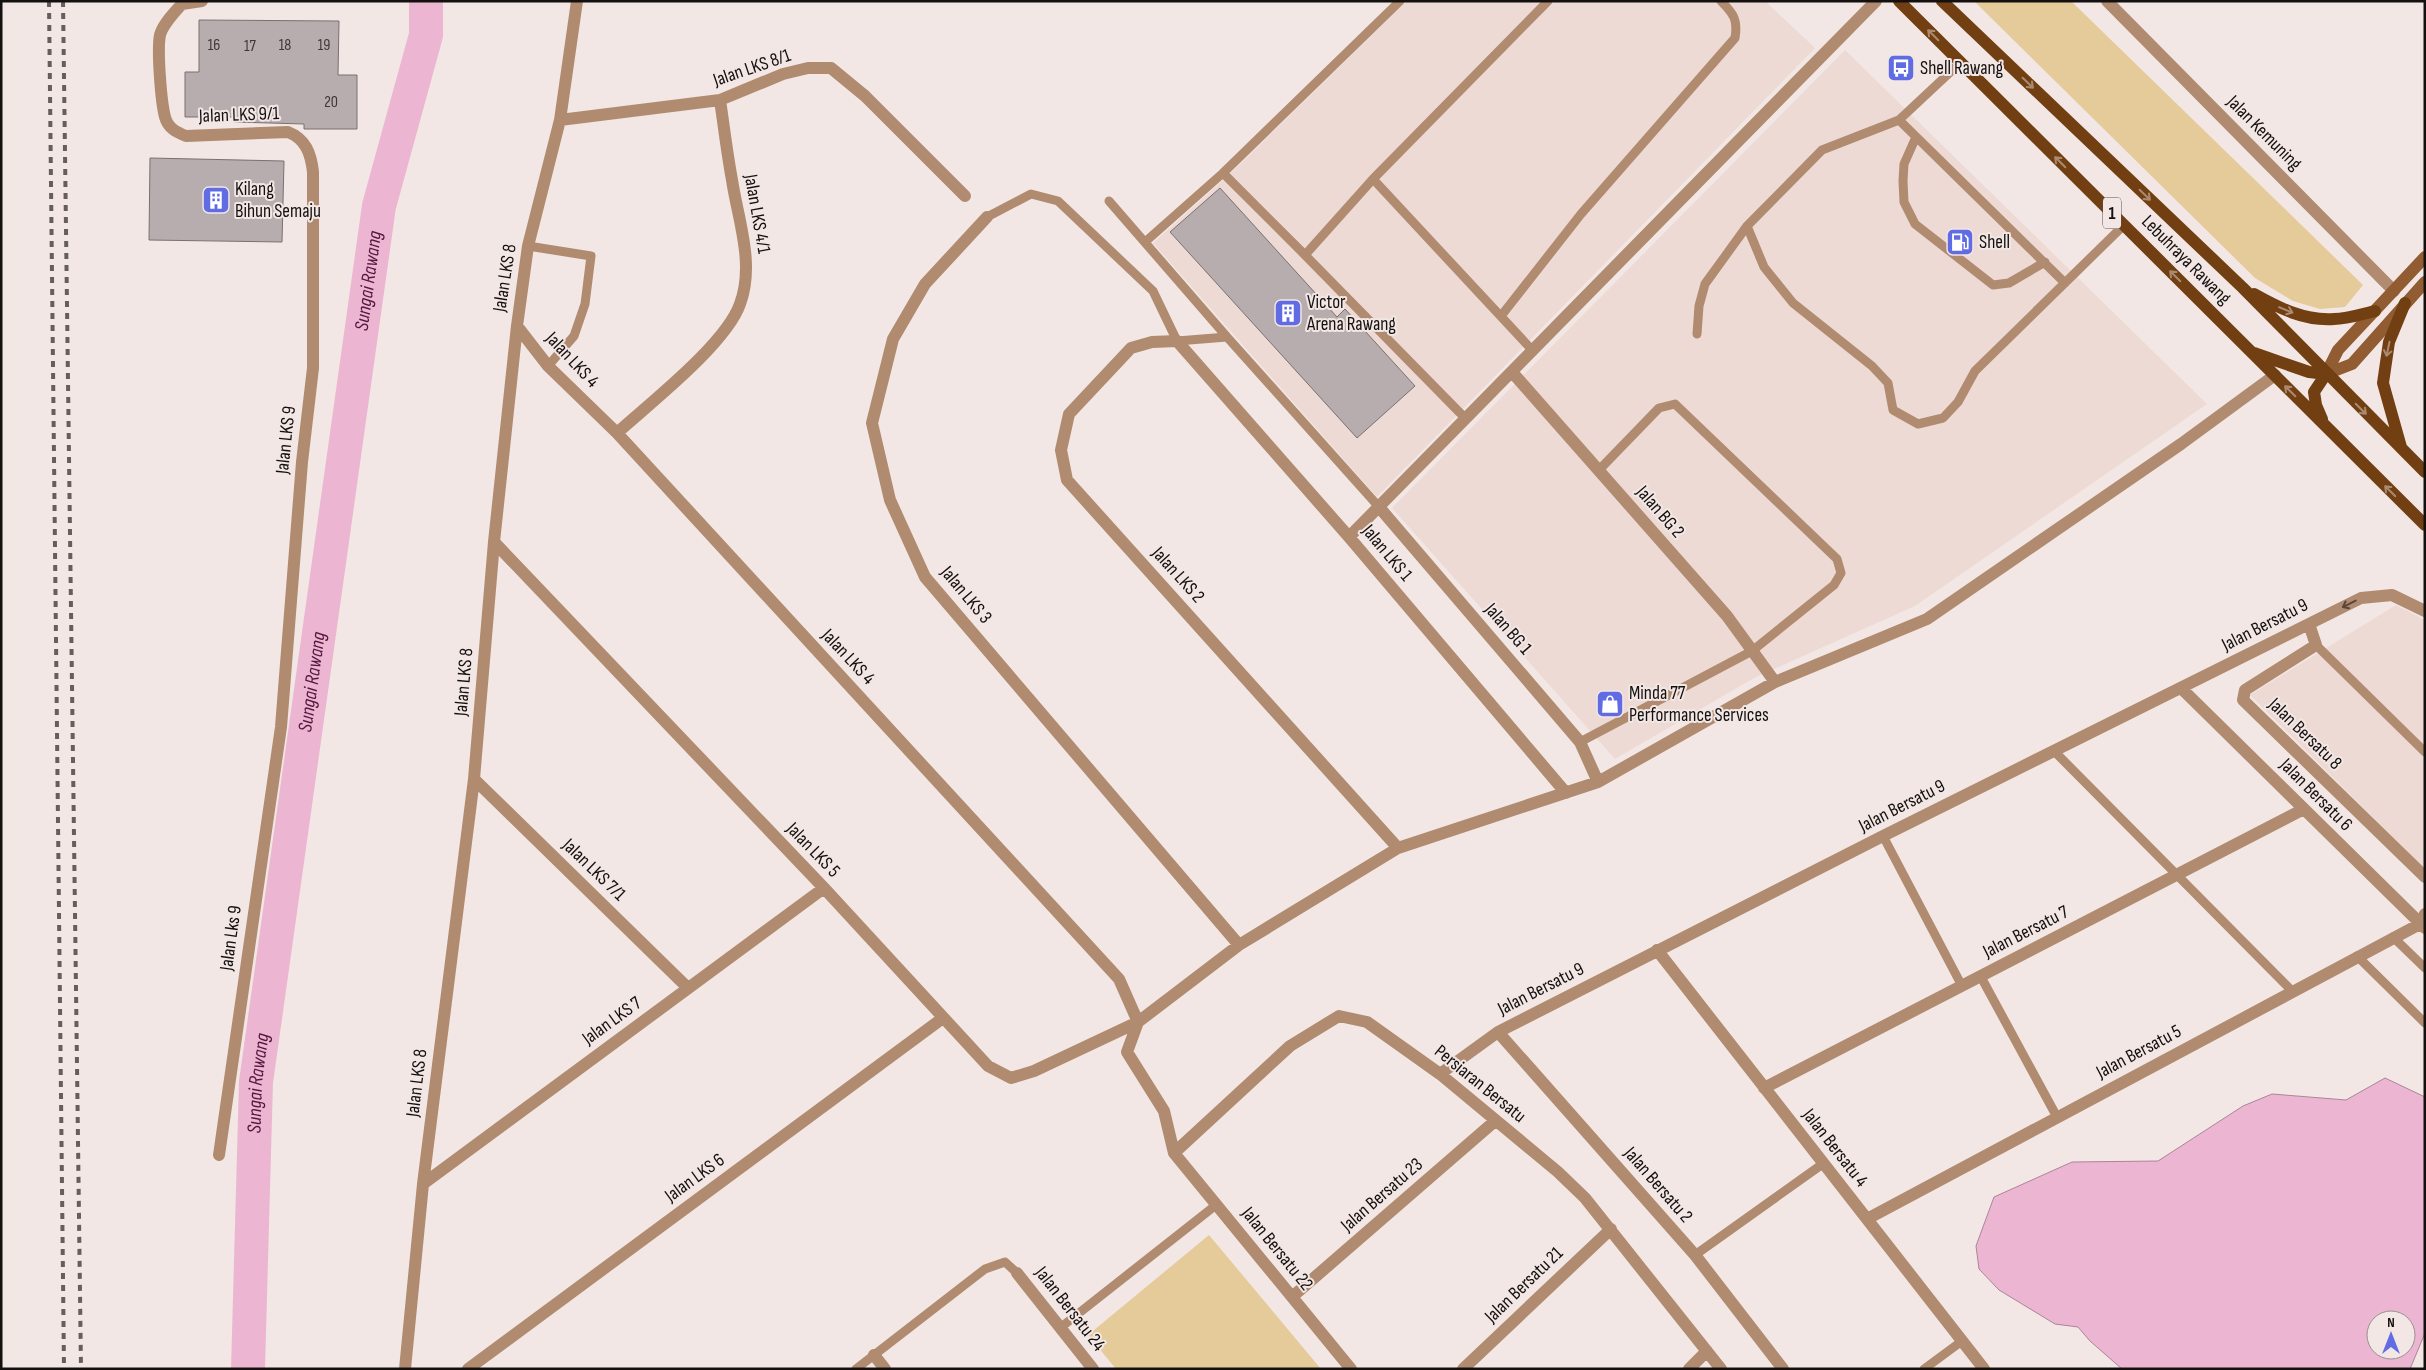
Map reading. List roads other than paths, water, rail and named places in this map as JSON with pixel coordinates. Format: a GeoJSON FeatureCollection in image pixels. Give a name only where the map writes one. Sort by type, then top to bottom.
{"type":"FeatureCollection","features":[{"type":"Feature","properties":{"kind":"main road","name":"Lebuhraya Rawang"},"geometry":{"type":"LineString","coordinates":[[1899,1],[2425,526]]}},
{"type":"Feature","properties":{"kind":"main road","name":"Lebuhraya Rawang"},"geometry":{"type":"LineString","coordinates":[[1942,1],[2243,288],[2425,472]]}},
{"type":"Feature","properties":{"kind":"main road"},"geometry":{"type":"LineString","coordinates":[[2243,288],[2286,312],[2310,318],[2334,320],[2375,311]]}},
{"type":"Feature","properties":{"kind":"main road"},"geometry":{"type":"LineString","coordinates":[[2402,450],[2384,383],[2389,342],[2405,303]]}},
{"type":"Feature","properties":{"kind":"main road"},"geometry":{"type":"LineString","coordinates":[[2251,352],[2309,372],[2326,374],[2314,392],[2316,405],[2325,426]]}},
{"type":"Feature","properties":{"kind":"street","name":"Jalan LKS 9/1"},"geometry":{"type":"LineString","coordinates":[[202,1],[182,4],[169,19],[160,35],[160,66],[165,118],[174,132],[186,136],[288,132],[300,136],[311,156]]}},
{"type":"Feature","properties":{"kind":"street","name":"Jalan LKS 8"},"geometry":{"type":"LineString","coordinates":[[405,1369],[423,1184],[474,779],[494,542],[517,326],[528,246],[560,120],[577,1]]}},
{"type":"Feature","properties":{"kind":"street"},"geometry":{"type":"LineString","coordinates":[[1349,538],[1876,1]]}},
{"type":"Feature","properties":{"kind":"street","name":"Jalan Kemuning"},"geometry":{"type":"LineString","coordinates":[[2108,1],[2394,291]]}},
{"type":"Feature","properties":{"kind":"street","name":"Jalan LKS 8/1"},"geometry":{"type":"LineString","coordinates":[[560,120],[720,100],[783,74],[808,68],[831,68],[865,96],[965,196]]}},
{"type":"Feature","properties":{"kind":"street","name":"Jalan LKS 4/1"},"geometry":{"type":"LineString","coordinates":[[617,433],[704,353],[726,329],[740,304],[747,264],[720,100]]}},
{"type":"Feature","properties":{"kind":"street","name":"Jalan LKS 9"},"geometry":{"type":"LineString","coordinates":[[281,727],[302,462],[313,368],[314,182],[311,156]]}},
{"type":"Feature","properties":{"kind":"street","name":"Jalan LKS 3"},"geometry":{"type":"LineString","coordinates":[[986,217],[925,284],[893,339],[872,423],[890,500],[925,577],[1239,945]]}},
{"type":"Feature","properties":{"kind":"street"},"geometry":{"type":"LineString","coordinates":[[2326,374],[2338,350],[2425,257]]}},
{"type":"Feature","properties":{"kind":"street"},"geometry":{"type":"LineString","coordinates":[[2326,374],[2352,364],[2425,282]]}},
{"type":"Feature","properties":{"kind":"street","name":"Jalan LKS 4"},"geometry":{"type":"LineString","coordinates":[[517,326],[548,366],[617,433],[1119,979],[1138,1022]]}},
{"type":"Feature","properties":{"kind":"street","name":"Jalan LKS 1"},"geometry":{"type":"LineString","coordinates":[[1177,341],[1349,538],[1566,793]]}},
{"type":"Feature","properties":{"kind":"street","name":"Jalan LKS 2"},"geometry":{"type":"LineString","coordinates":[[1177,341],[1152,342],[1131,348],[1069,414],[1061,450],[1067,480],[1398,848]]}},
{"type":"Feature","properties":{"kind":"street","name":"Jalan BG 2"},"geometry":{"type":"LineString","coordinates":[[1512,372],[1727,616],[1775,682]]}},
{"type":"Feature","properties":{"kind":"street"},"geometry":{"type":"LineString","coordinates":[[1174,1153],[1164,1111],[1127,1052],[1138,1022],[1239,945],[1398,848],[1598,782],[1775,682],[1927,620],[2181,444],[2275,375]]}},
{"type":"Feature","properties":{"kind":"street","name":"Jalan BG 1"},"geometry":{"type":"LineString","coordinates":[[1379,507],[1580,742],[1598,782]]}},
{"type":"Feature","properties":{"kind":"street","name":"Jalan LKS 5"},"geometry":{"type":"LineString","coordinates":[[494,542],[824,888],[988,1066],[1011,1078],[1034,1071],[1138,1022]]}},
{"type":"Feature","properties":{"kind":"street","name":"Jalan Bersatu 9"},"geometry":{"type":"LineString","coordinates":[[1440,1074],[1498,1032],[1883,836],[2361,598],[2392,595],[2425,611]]}},
{"type":"Feature","properties":{"kind":"street"},"geometry":{"type":"LineString","coordinates":[[2309,624],[2316,645]]}},
{"type":"Feature","properties":{"kind":"street","name":"Jalan Bersatu 8"},"geometry":{"type":"LineString","coordinates":[[2316,645],[2245,690],[2243,700],[2425,877]]}},
{"type":"Feature","properties":{"kind":"street","name":"Jalan Bersatu 6"},"geometry":{"type":"LineString","coordinates":[[2181,688],[2423,922]]}},
{"type":"Feature","properties":{"kind":"street","name":"Jalan Lks 9"},"geometry":{"type":"LineString","coordinates":[[219,1154],[281,727]]}},
{"type":"Feature","properties":{"kind":"street","name":"Jalan LKS 7/1"},"geometry":{"type":"LineString","coordinates":[[474,779],[688,988]]}},
{"type":"Feature","properties":{"kind":"street","name":"Jalan Bersatu 7"},"geometry":{"type":"LineString","coordinates":[[1764,1088],[2304,809]]}},
{"type":"Feature","properties":{"kind":"street","name":"Jalan LKS 7"},"geometry":{"type":"LineString","coordinates":[[423,1184],[824,888]]}},
{"type":"Feature","properties":{"kind":"street","name":"Jalan Bersatu 5"},"geometry":{"type":"LineString","coordinates":[[1867,1219],[2423,922]]}},
{"type":"Feature","properties":{"kind":"street","name":"Jalan Bersatu 4"},"geometry":{"type":"LineString","coordinates":[[1657,950],[1984,1369]]}},
{"type":"Feature","properties":{"kind":"street","name":"Persiaran Bersatu"},"geometry":{"type":"LineString","coordinates":[[1174,1153],[1290,1046],[1339,1016],[1367,1022],[1440,1074],[1558,1172],[1586,1198],[1720,1369]]}},
{"type":"Feature","properties":{"kind":"street","name":"Jalan LKS 6"},"geometry":{"type":"LineString","coordinates":[[468,1369],[943,1018]]}},
{"type":"Feature","properties":{"kind":"street","name":"Jalan Bersatu 2"},"geometry":{"type":"LineString","coordinates":[[1498,1032],[1695,1255],[1783,1369]]}},
{"type":"Feature","properties":{"kind":"street","name":"Jalan Bersatu 23"},"geometry":{"type":"LineString","coordinates":[[1292,1297],[1495,1121]]}},
{"type":"Feature","properties":{"kind":"street","name":"Jalan Bersatu 22"},"geometry":{"type":"LineString","coordinates":[[1174,1153],[1351,1369]]}},
{"type":"Feature","properties":{"kind":"street","name":"Jalan Bersatu 21"},"geometry":{"type":"LineString","coordinates":[[1463,1369],[1610,1229]]}},
{"type":"Feature","properties":{"kind":"street","name":"Jalan Bersatu 24"},"geometry":{"type":"LineString","coordinates":[[1017,1273],[1092,1369]]}},
{"type":"Feature","properties":{"kind":"street"},"geometry":{"type":"LineString","coordinates":[[1689,1369],[1707,1351]]}},
{"type":"Feature","properties":{"kind":"street"},"geometry":{"type":"LineString","coordinates":[[874,1355],[885,1369]]}},
{"type":"Feature","properties":{"kind":"lane"},"geometry":{"type":"LineString","coordinates":[[1145,242],[1223,173],[1400,1]]}},
{"type":"Feature","properties":{"kind":"lane"},"geometry":{"type":"LineString","coordinates":[[1305,255],[1373,179],[1548,1]]}},
{"type":"Feature","properties":{"kind":"lane"},"geometry":{"type":"LineString","coordinates":[[1501,316],[1581,214],[1735,38],[1738,24],[1735,15],[1721,1]]}},
{"type":"Feature","properties":{"kind":"lane"},"geometry":{"type":"LineString","coordinates":[[1697,334],[1699,306],[1705,284],[1747,226],[1822,150],[1899,120],[1960,62]]}},
{"type":"Feature","properties":{"kind":"lane"},"geometry":{"type":"LineString","coordinates":[[1899,120],[2066,282]]}},
{"type":"Feature","properties":{"kind":"lane"},"geometry":{"type":"LineString","coordinates":[[1916,137],[1904,164],[1902,181],[1904,202],[1915,224],[1992,285],[2009,283],[2044,262]]}},
{"type":"Feature","properties":{"kind":"lane"},"geometry":{"type":"LineString","coordinates":[[1223,173],[1466,420]]}},
{"type":"Feature","properties":{"kind":"lane"},"geometry":{"type":"LineString","coordinates":[[1373,179],[1533,351]]}},
{"type":"Feature","properties":{"kind":"lane"},"geometry":{"type":"LineString","coordinates":[[986,217],[1031,194],[1058,201],[1153,291],[1177,341],[1228,337]]}},
{"type":"Feature","properties":{"kind":"lane"},"geometry":{"type":"LineString","coordinates":[[1109,200],[1379,507]]}},
{"type":"Feature","properties":{"kind":"lane"},"geometry":{"type":"LineString","coordinates":[[1747,226],[1764,267],[1793,303],[1872,366],[1888,383],[1893,410],[1918,424],[1943,418],[1958,402],[1976,371],[2124,225]]}},
{"type":"Feature","properties":{"kind":"lane"},"geometry":{"type":"LineString","coordinates":[[528,246],[592,256],[585,304],[574,336],[548,366]]}},
{"type":"Feature","properties":{"kind":"lane"},"geometry":{"type":"LineString","coordinates":[[1580,742],[1752,651],[1834,585],[1841,573],[1837,559],[1675,404],[1659,408],[1598,471]]}},
{"type":"Feature","properties":{"kind":"lane"},"geometry":{"type":"LineString","coordinates":[[2316,645],[2425,752]]}},
{"type":"Feature","properties":{"kind":"lane"},"geometry":{"type":"LineString","coordinates":[[2054,751],[2292,991]]}},
{"type":"Feature","properties":{"kind":"lane"},"geometry":{"type":"LineString","coordinates":[[1883,836],[1962,986]]}},
{"type":"Feature","properties":{"kind":"lane"},"geometry":{"type":"LineString","coordinates":[[2393,937],[2425,968]]}},
{"type":"Feature","properties":{"kind":"lane"},"geometry":{"type":"LineString","coordinates":[[2357,956],[2425,1023]]}},
{"type":"Feature","properties":{"kind":"lane"},"geometry":{"type":"LineString","coordinates":[[1980,977],[2057,1117]]}},
{"type":"Feature","properties":{"kind":"lane"},"geometry":{"type":"LineString","coordinates":[[1695,1255],[1824,1163]]}},
{"type":"Feature","properties":{"kind":"lane"},"geometry":{"type":"LineString","coordinates":[[1060,1328],[1216,1205]]}},
{"type":"Feature","properties":{"kind":"lane"},"geometry":{"type":"LineString","coordinates":[[856,1369],[985,1269],[1005,1262],[1017,1273]]}},
{"type":"Feature","properties":{"kind":"lane"},"geometry":{"type":"LineString","coordinates":[[1924,1369],[1962,1341]]}},
{"type":"Feature","properties":{"kind":"waterway","name":"Sungai Rawang"},"geometry":{"type":"LineString","coordinates":[[248,1369],[256,1082],[379,206],[426,35],[426,1]]}},
{"type":"Feature","properties":{"kind":"railway"},"geometry":{"type":"LineString","coordinates":[[49,1],[64,1369]]}},
{"type":"Feature","properties":{"kind":"railway"},"geometry":{"type":"LineString","coordinates":[[63,1],[81,1369]]}},
{"type":"Feature","properties":{"kind":"place","name":"Shell Rawang"},"geometry":{"type":"Point","coordinates":[1901,68]}},
{"type":"Feature","properties":{"kind":"place","name":"Kilang Bihun Semaju"},"geometry":{"type":"Point","coordinates":[216,200]}},
{"type":"Feature","properties":{"kind":"place","name":"Shell"},"geometry":{"type":"Point","coordinates":[1960,242]}},
{"type":"Feature","properties":{"kind":"place","name":"Victor Arena Rawang"},"geometry":{"type":"Point","coordinates":[1288,313]}},
{"type":"Feature","properties":{"kind":"place","name":"Minda 77 Performance Services"},"geometry":{"type":"Point","coordinates":[1610,704]}}]}
